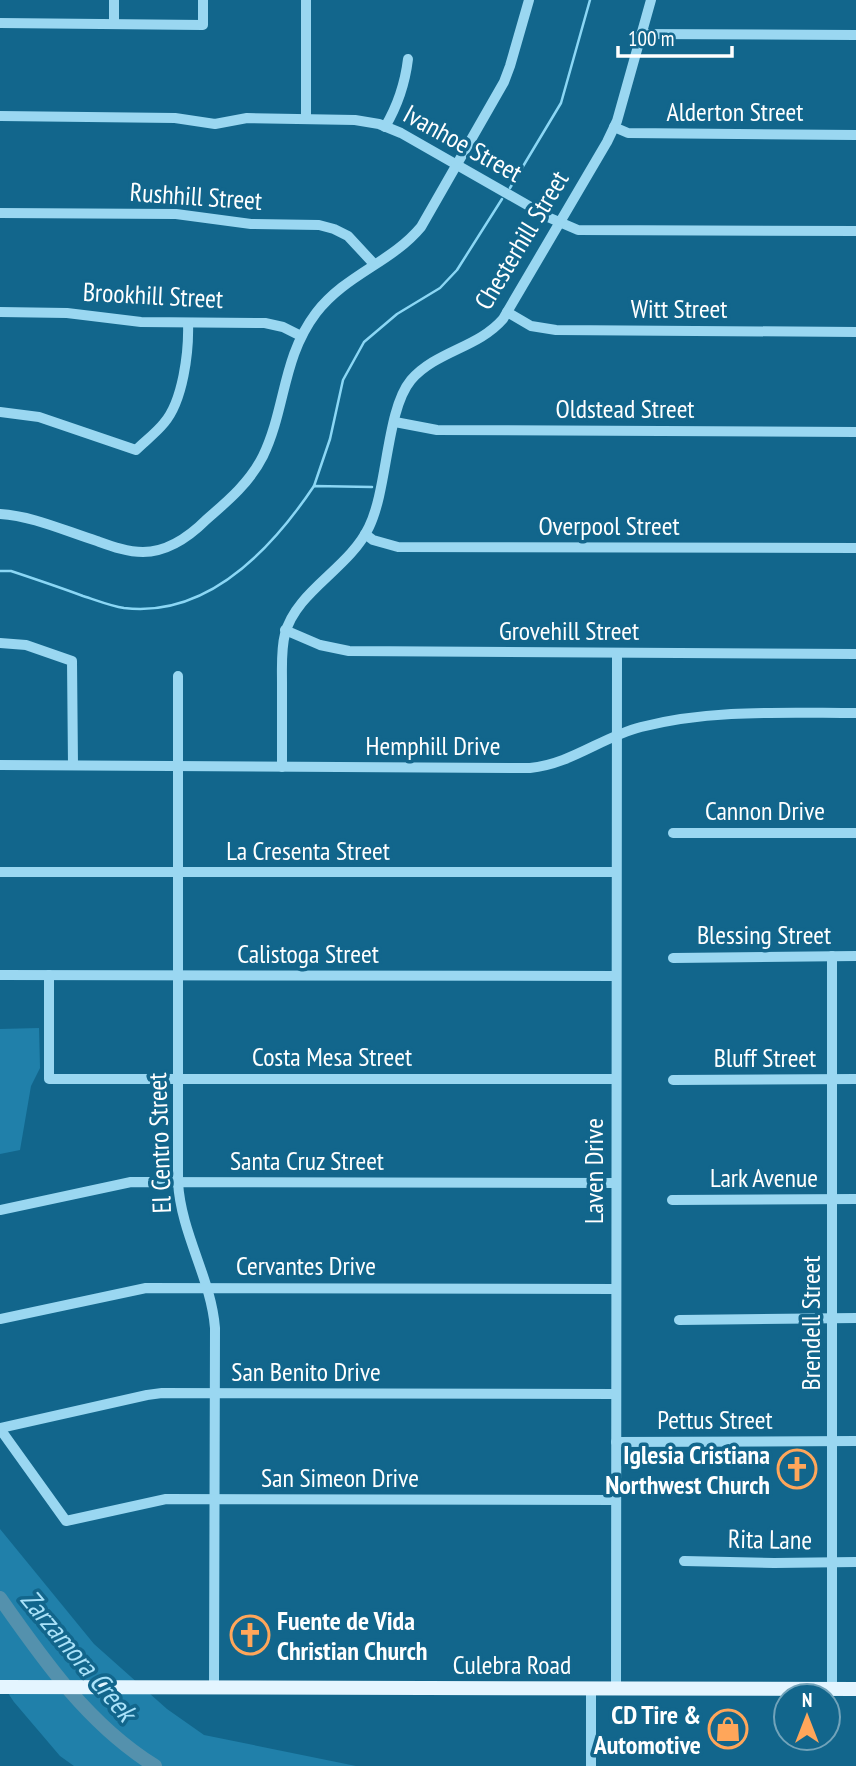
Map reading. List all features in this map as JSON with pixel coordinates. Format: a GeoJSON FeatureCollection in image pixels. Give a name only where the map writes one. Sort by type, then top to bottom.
{"type":"FeatureCollection","features":[{"type":"Feature","properties":{"kind":"main road","name":"Culebra Road"},"geometry":{"type":"LineString","coordinates":[[0,1687],[772,1689]]}},
{"type":"Feature","properties":{"kind":"street"},"geometry":{"type":"LineString","coordinates":[[114,0],[114,24]]}},
{"type":"Feature","properties":{"kind":"street"},"geometry":{"type":"LineString","coordinates":[[0,23],[203,24],[203,0]]}},
{"type":"Feature","properties":{"kind":"street"},"geometry":{"type":"LineString","coordinates":[[306,0],[306,119]]}},
{"type":"Feature","properties":{"kind":"street"},"geometry":{"type":"LineString","coordinates":[[0,514],[28,518],[131,551],[152,551],[176,543],[205,522],[253,474],[273,429],[290,361],[301,336],[327,300],[349,280],[403,246],[421,227],[504,82],[529,0]]}},
{"type":"Feature","properties":{"kind":"street","name":"Chesterhill Street"},"geometry":{"type":"LineString","coordinates":[[282,767],[282,651],[285,631],[303,601],[349,558],[365,534],[380,496],[402,396],[412,380],[430,364],[483,338],[495,329],[507,312],[614,127],[651,0]]}},
{"type":"Feature","properties":{"kind":"street"},"geometry":{"type":"LineString","coordinates":[[641,34],[856,35]]}},
{"type":"Feature","properties":{"kind":"street"},"geometry":{"type":"LineString","coordinates":[[385,127],[402,90],[408,59]]}},
{"type":"Feature","properties":{"kind":"street","name":"Ivanhoe Street"},"geometry":{"type":"LineString","coordinates":[[0,116],[174,118],[215,124],[247,118],[355,120],[385,127],[457,163],[558,222],[589,232],[856,231]]}},
{"type":"Feature","properties":{"kind":"street","name":"Alderton Street"},"geometry":{"type":"LineString","coordinates":[[614,127],[628,133],[856,135]]}},
{"type":"Feature","properties":{"kind":"street","name":"Rushhill Street"},"geometry":{"type":"LineString","coordinates":[[0,213],[176,214],[251,224],[319,225],[348,236],[374,264]]}},
{"type":"Feature","properties":{"kind":"street","name":"Brookhill Street"},"geometry":{"type":"LineString","coordinates":[[0,312],[68,313],[123,321],[265,323],[283,327],[301,336]]}},
{"type":"Feature","properties":{"kind":"street","name":"Witt Street"},"geometry":{"type":"LineString","coordinates":[[507,312],[531,326],[556,330],[856,332]]}},
{"type":"Feature","properties":{"kind":"street"},"geometry":{"type":"LineString","coordinates":[[0,412],[39,416],[136,450],[164,424],[175,406],[188,347],[188,323]]}},
{"type":"Feature","properties":{"kind":"street","name":"Oldstead Street"},"geometry":{"type":"LineString","coordinates":[[395,422],[437,430],[856,432]]}},
{"type":"Feature","properties":{"kind":"street","name":"Overpool Street"},"geometry":{"type":"LineString","coordinates":[[365,534],[373,540],[398,547],[856,548]]}},
{"type":"Feature","properties":{"kind":"street","name":"Grovehill Street"},"geometry":{"type":"LineString","coordinates":[[285,631],[320,645],[349,651],[856,654]]}},
{"type":"Feature","properties":{"kind":"street"},"geometry":{"type":"LineString","coordinates":[[0,643],[26,645],[72,661],[73,765]]}},
{"type":"Feature","properties":{"kind":"street","name":"Laven Drive"},"geometry":{"type":"LineString","coordinates":[[615,1689],[617,653]]}},
{"type":"Feature","properties":{"kind":"street","name":"El Centro Street"},"geometry":{"type":"LineString","coordinates":[[178,676],[178,1182],[186,1229],[214,1318],[214,1687]]}},
{"type":"Feature","properties":{"kind":"street","name":"Hemphill Drive"},"geometry":{"type":"LineString","coordinates":[[0,765],[530,768],[566,761],[616,736],[642,727],[701,717],[741,713],[856,713]]}},
{"type":"Feature","properties":{"kind":"street","name":"Cannon Drive"},"geometry":{"type":"LineString","coordinates":[[673,833],[856,833]]}},
{"type":"Feature","properties":{"kind":"street","name":"La Cresenta Street"},"geometry":{"type":"LineString","coordinates":[[0,872],[616,872]]}},
{"type":"Feature","properties":{"kind":"street","name":"Brendell Street"},"geometry":{"type":"LineString","coordinates":[[832,956],[832,1682]]}},
{"type":"Feature","properties":{"kind":"street","name":"Blessing Street"},"geometry":{"type":"LineString","coordinates":[[673,958],[856,956]]}},
{"type":"Feature","properties":{"kind":"street","name":"Calistoga Street"},"geometry":{"type":"LineString","coordinates":[[0,975],[616,976]]}},
{"type":"Feature","properties":{"kind":"street","name":"Costa Mesa Street"},"geometry":{"type":"LineString","coordinates":[[49,975],[49,1079],[615,1079]]}},
{"type":"Feature","properties":{"kind":"street","name":"Bluff Street"},"geometry":{"type":"LineString","coordinates":[[673,1080],[856,1079]]}},
{"type":"Feature","properties":{"kind":"street","name":"Santa Cruz Street"},"geometry":{"type":"LineString","coordinates":[[0,1210],[131,1182],[616,1183]]}},
{"type":"Feature","properties":{"kind":"street","name":"Lark Avenue"},"geometry":{"type":"LineString","coordinates":[[672,1200],[856,1199]]}},
{"type":"Feature","properties":{"kind":"street","name":"Cervantes Drive"},"geometry":{"type":"LineString","coordinates":[[0,1320],[132,1290],[615,1290]]}},
{"type":"Feature","properties":{"kind":"street"},"geometry":{"type":"LineString","coordinates":[[679,1320],[856,1318]]}},
{"type":"Feature","properties":{"kind":"street","name":"San Benito Drive"},"geometry":{"type":"LineString","coordinates":[[0,1429],[148,1395],[616,1394]]}},
{"type":"Feature","properties":{"kind":"street","name":"San Simeon Drive"},"geometry":{"type":"LineString","coordinates":[[0,1429],[66,1521],[166,1499],[615,1500]]}},
{"type":"Feature","properties":{"kind":"street","name":"Pettus Street"},"geometry":{"type":"LineString","coordinates":[[616,1442],[856,1441]]}},
{"type":"Feature","properties":{"kind":"street","name":"Rita Lane"},"geometry":{"type":"LineString","coordinates":[[684,1560],[856,1562]]}},
{"type":"Feature","properties":{"kind":"street"},"geometry":{"type":"LineString","coordinates":[[591,1689],[591,1766]]}},
{"type":"Feature","properties":{"kind":"shaded area"},"geometry":{"type":"Polygon","coordinates":[[[39,1028],[40,1068],[31,1086],[20,1150],[0,1154],[0,1029],[39,1028]]]}},
{"type":"Feature","properties":{"kind":"shaded area"},"geometry":{"type":"Polygon","coordinates":[[[0,1529],[94,1644],[167,1709],[204,1735],[356,1766],[74,1766],[60,1756],[14,1702],[0,1681],[0,1529]]]}},
{"type":"Feature","properties":{"kind":"waterway"},"geometry":{"type":"LineString","coordinates":[[510,188],[561,103],[590,0]]}},
{"type":"Feature","properties":{"kind":"waterway"},"geometry":{"type":"LineString","coordinates":[[314,486],[330,439],[343,380],[364,342],[397,314],[440,288],[457,270],[502,199]]}},
{"type":"Feature","properties":{"kind":"waterway"},"geometry":{"type":"LineString","coordinates":[[0,571],[11,571],[124,608],[155,608],[183,602],[210,591],[257,555],[278,533],[314,486],[372,487]]}},
{"type":"Feature","properties":{"kind":"waterway","name":"Zarzamora Creek"},"geometry":{"type":"LineString","coordinates":[[0,1598],[69,1690],[109,1731],[155,1766]]}},
{"type":"Feature","properties":{"kind":"place","name":"Iglesia Cristiana Northwest Church"},"geometry":{"type":"Point","coordinates":[797,1469]}},
{"type":"Feature","properties":{"kind":"place","name":"Fuente de Vida Christian Church"},"geometry":{"type":"Point","coordinates":[250,1635]}},
{"type":"Feature","properties":{"kind":"place","name":"CD Tire & Automotive"},"geometry":{"type":"Point","coordinates":[728,1729]}}]}
